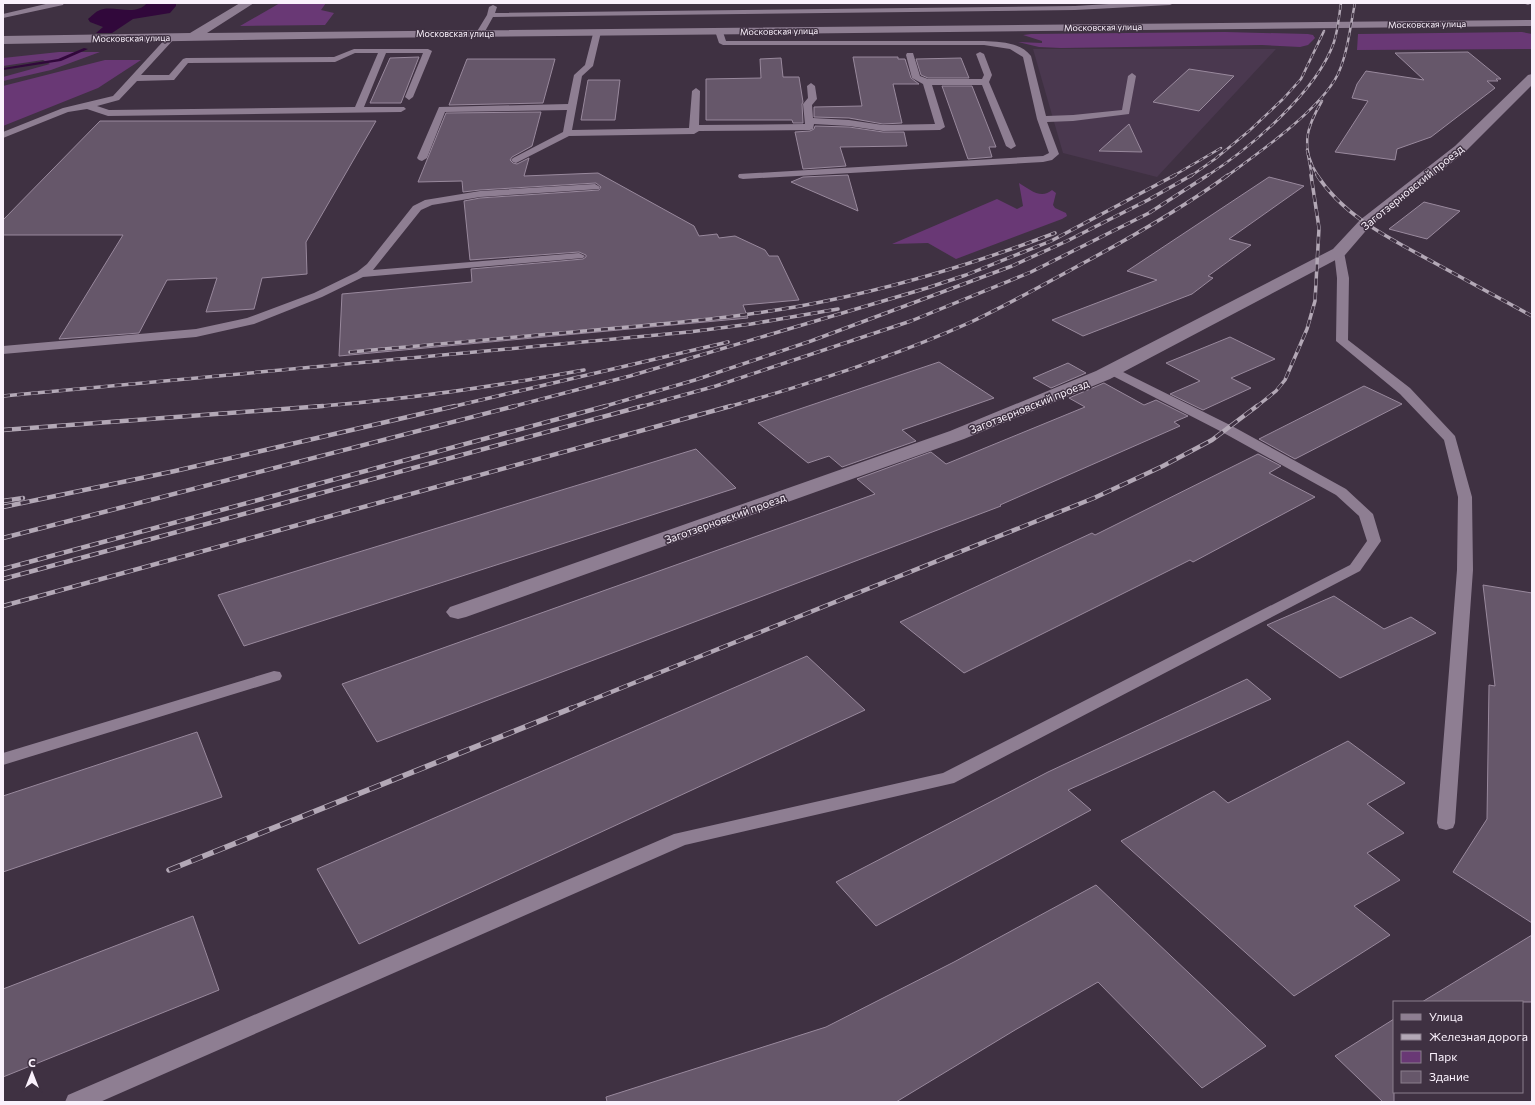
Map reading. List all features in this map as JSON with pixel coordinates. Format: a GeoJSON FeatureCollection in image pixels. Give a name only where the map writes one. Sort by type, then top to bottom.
{"type":"FeatureCollection","features":[{"type":"Feature","properties":{"kind":"main road"},"geometry":{"type":"LineString","coordinates":[[191,38],[248,3]]}},
{"type":"Feature","properties":{"kind":"main road","name":"Московская улица"},"geometry":{"type":"LineString","coordinates":[[3,41],[365,34],[597,32],[675,22],[720,31],[1532,23]]}},
{"type":"Feature","properties":{"kind":"main road","name":"Заготзерновский проезд"},"geometry":{"type":"LineString","coordinates":[[458,612],[957,435],[1112,371],[1339,252],[1365,223],[1460,149],[1532,78]]}},
{"type":"Feature","properties":{"kind":"lane"},"geometry":{"type":"LineString","coordinates":[[3,16],[60,3]]}},
{"type":"Feature","properties":{"kind":"lane"},"geometry":{"type":"LineString","coordinates":[[491,16],[675,22],[1067,9],[1170,3]]}},
{"type":"Feature","properties":{"kind":"lane"},"geometry":{"type":"LineString","coordinates":[[480,33],[491,16],[494,6]]}},
{"type":"Feature","properties":{"kind":"lane"},"geometry":{"type":"LineString","coordinates":[[720,31],[723,43],[984,43],[1009,46],[1023,51],[1027,56],[1042,119],[1054,151],[1054,154],[1049,158],[743,176]]}},
{"type":"Feature","properties":{"kind":"lane"},"geometry":{"type":"LineString","coordinates":[[567,133],[578,75],[589,66],[597,32]]}},
{"type":"Feature","properties":{"kind":"lane"},"geometry":{"type":"LineString","coordinates":[[354,51],[365,34]]}},
{"type":"Feature","properties":{"kind":"lane"},"geometry":{"type":"LineString","coordinates":[[3,135],[66,110],[88,106],[116,98],[171,38]]}},
{"type":"Feature","properties":{"kind":"lane"},"geometry":{"type":"LineString","coordinates":[[133,78],[172,78],[186,61],[335,59],[354,51],[428,51],[409,97]]}},
{"type":"Feature","properties":{"kind":"lane"},"geometry":{"type":"LineString","coordinates":[[358,110],[383,51]]}},
{"type":"Feature","properties":{"kind":"lane"},"geometry":{"type":"LineString","coordinates":[[980,54],[988,75],[985,82],[1011,146]]}},
{"type":"Feature","properties":{"kind":"lane"},"geometry":{"type":"LineString","coordinates":[[910,55],[916,78],[927,82],[985,82]]}},
{"type":"Feature","properties":{"kind":"lane"},"geometry":{"type":"LineString","coordinates":[[1042,119],[1073,118],[1126,112],[1132,76]]}},
{"type":"Feature","properties":{"kind":"lane"},"geometry":{"type":"LineString","coordinates":[[809,121],[849,123],[882,128],[940,127],[927,82]]}},
{"type":"Feature","properties":{"kind":"lane"},"geometry":{"type":"LineString","coordinates":[[694,128],[810,127],[807,104],[813,99],[811,86]]}},
{"type":"Feature","properties":{"kind":"lane"},"geometry":{"type":"LineString","coordinates":[[516,160],[567,133],[694,131],[696,91]]}},
{"type":"Feature","properties":{"kind":"lane"},"geometry":{"type":"LineString","coordinates":[[88,106],[108,113],[401,109]]}},
{"type":"Feature","properties":{"kind":"lane"},"geometry":{"type":"LineString","coordinates":[[422,158],[442,109],[572,107]]}},
{"type":"Feature","properties":{"kind":"lane"},"geometry":{"type":"LineString","coordinates":[[3,350],[196,333],[250,321],[318,295],[361,274],[371,266],[417,208],[429,202],[480,194],[595,187]]}},
{"type":"Feature","properties":{"kind":"lane"},"geometry":{"type":"LineString","coordinates":[[1339,252],[1343,278],[1342,341],[1405,391],[1450,438],[1465,497],[1465,570],[1446,823]]}},
{"type":"Feature","properties":{"kind":"lane"},"geometry":{"type":"LineString","coordinates":[[361,274],[579,256]]}},
{"type":"Feature","properties":{"kind":"lane"},"geometry":{"type":"LineString","coordinates":[[76,1102],[681,839],[948,778],[1355,568],[1374,541],[1366,514],[1341,492],[1227,429],[1112,371]]}},
{"type":"Feature","properties":{"kind":"lane"},"geometry":{"type":"LineString","coordinates":[[3,759],[274,676]]}},
{"type":"Feature","properties":{"kind":"shaded area"},"geometry":{"type":"Polygon","coordinates":[[[147,3],[176,3],[176,6],[170,13],[133,19],[112,33],[96,33],[103,27],[90,22],[88,19],[104,9],[110,8],[129,10],[142,7],[147,3]]]}},
{"type":"Feature","properties":{"kind":"shaded area"},"geometry":{"type":"Polygon","coordinates":[[[1033,49],[1276,49],[1157,177],[1063,153],[1033,49]]]}},
{"type":"Feature","properties":{"kind":"green space"},"geometry":{"type":"Polygon","coordinates":[[[280,3],[326,3],[321,10],[334,13],[325,25],[240,26],[280,3]]]}},
{"type":"Feature","properties":{"kind":"green space"},"geometry":{"type":"Polygon","coordinates":[[[1225,32],[1308,34],[1313,35],[1315,38],[1308,45],[1300,47],[1262,45],[1061,48],[1039,47],[1018,42],[1042,43],[1042,41],[1023,35],[1031,34],[1225,32]]]}},
{"type":"Feature","properties":{"kind":"green space"},"geometry":{"type":"Polygon","coordinates":[[[1522,32],[1532,34],[1532,49],[1357,50],[1358,34],[1522,32]]]}},
{"type":"Feature","properties":{"kind":"green space"},"geometry":{"type":"Polygon","coordinates":[[[59,52],[100,52],[51,70],[3,81],[3,77],[50,64],[43,60],[3,66],[3,58],[59,52]]]}},
{"type":"Feature","properties":{"kind":"green space"},"geometry":{"type":"Polygon","coordinates":[[[105,60],[141,60],[98,88],[3,126],[3,86],[105,60]]]}},
{"type":"Feature","properties":{"kind":"green space"},"geometry":{"type":"Polygon","coordinates":[[[1019,183],[1039,194],[1048,193],[1052,190],[1056,193],[1053,205],[1055,208],[1066,213],[1067,216],[956,259],[928,243],[892,244],[997,199],[1017,209],[1023,206],[1019,183]]]}},
{"type":"Feature","properties":{"kind":"building"},"geometry":{"type":"Polygon","coordinates":[[[1468,52],[1501,79],[1496,79],[1498,81],[1487,81],[1495,88],[1431,137],[1397,149],[1395,160],[1335,152],[1368,101],[1352,98],[1357,84],[1366,71],[1424,80],[1395,53],[1468,52]]]}},
{"type":"Feature","properties":{"kind":"building"},"geometry":{"type":"Polygon","coordinates":[[[419,57],[401,103],[370,103],[390,58],[419,57]]]}},
{"type":"Feature","properties":{"kind":"building"},"geometry":{"type":"Polygon","coordinates":[[[853,57],[898,57],[898,59],[905,59],[911,78],[919,84],[893,84],[902,123],[883,124],[849,118],[814,117],[814,107],[862,106],[853,57]]]}},
{"type":"Feature","properties":{"kind":"building"},"geometry":{"type":"Polygon","coordinates":[[[781,58],[783,77],[799,77],[803,102],[803,123],[793,123],[792,120],[706,120],[706,79],[761,78],[760,59],[781,58]]]}},
{"type":"Feature","properties":{"kind":"building"},"geometry":{"type":"Polygon","coordinates":[[[961,58],[969,78],[928,78],[921,75],[916,59],[961,58]]]}},
{"type":"Feature","properties":{"kind":"building"},"geometry":{"type":"Polygon","coordinates":[[[467,59],[555,59],[543,103],[449,105],[467,59]]]}},
{"type":"Feature","properties":{"kind":"building"},"geometry":{"type":"Polygon","coordinates":[[[1189,69],[1234,76],[1199,111],[1153,102],[1189,69]]]}},
{"type":"Feature","properties":{"kind":"building"},"geometry":{"type":"Polygon","coordinates":[[[588,80],[620,80],[615,120],[581,120],[588,80]]]}},
{"type":"Feature","properties":{"kind":"building"},"geometry":{"type":"Polygon","coordinates":[[[942,86],[972,86],[996,147],[989,147],[992,157],[968,159],[942,86]]]}},
{"type":"Feature","properties":{"kind":"building"},"geometry":{"type":"Polygon","coordinates":[[[541,112],[532,146],[512,157],[510,160],[517,164],[529,158],[524,176],[598,173],[694,226],[699,236],[717,234],[719,238],[735,236],[765,250],[769,256],[778,256],[799,300],[743,305],[748,318],[339,356],[342,294],[472,282],[471,269],[583,259],[586,257],[586,255],[579,252],[470,260],[464,201],[480,198],[599,190],[601,187],[596,183],[463,192],[462,181],[418,182],[446,113],[541,112]]]}},
{"type":"Feature","properties":{"kind":"building"},"geometry":{"type":"Polygon","coordinates":[[[100,121],[376,121],[306,242],[307,274],[262,278],[254,309],[206,312],[217,278],[167,280],[139,333],[59,339],[123,235],[3,235],[3,220],[100,121]]]}},
{"type":"Feature","properties":{"kind":"building"},"geometry":{"type":"Polygon","coordinates":[[[1129,124],[1142,152],[1099,151],[1129,124]]]}},
{"type":"Feature","properties":{"kind":"building"},"geometry":{"type":"Polygon","coordinates":[[[815,126],[849,127],[883,132],[904,132],[907,146],[840,147],[846,166],[803,169],[795,132],[810,131],[814,129],[815,126]]]}},
{"type":"Feature","properties":{"kind":"building"},"geometry":{"type":"Polygon","coordinates":[[[848,175],[858,211],[791,182],[803,177],[848,175]]]}},
{"type":"Feature","properties":{"kind":"building"},"geometry":{"type":"Polygon","coordinates":[[[1269,177],[1304,186],[1229,239],[1251,245],[1208,276],[1213,278],[1192,294],[1083,336],[1052,320],[1157,280],[1127,271],[1269,177]]]}},
{"type":"Feature","properties":{"kind":"building"},"geometry":{"type":"Polygon","coordinates":[[[1424,202],[1460,211],[1427,239],[1389,229],[1424,202]]]}},
{"type":"Feature","properties":{"kind":"building"},"geometry":{"type":"Polygon","coordinates":[[[1230,337],[1275,359],[1231,378],[1251,388],[1203,410],[1170,394],[1200,381],[1166,363],[1230,337]]]}},
{"type":"Feature","properties":{"kind":"building"},"geometry":{"type":"Polygon","coordinates":[[[939,362],[994,398],[902,430],[916,441],[842,467],[829,456],[808,463],[758,423],[939,362]]]}},
{"type":"Feature","properties":{"kind":"building"},"geometry":{"type":"Polygon","coordinates":[[[1068,363],[1086,373],[1051,388],[1033,378],[1068,363]]]}},
{"type":"Feature","properties":{"kind":"building"},"geometry":{"type":"Polygon","coordinates":[[[1104,383],[1144,405],[1156,400],[1188,416],[1174,422],[1180,426],[1000,505],[1001,506],[377,742],[342,684],[875,494],[857,479],[931,452],[946,464],[1085,407],[1069,398],[1104,383]]]}},
{"type":"Feature","properties":{"kind":"building"},"geometry":{"type":"Polygon","coordinates":[[[1364,386],[1402,404],[1295,459],[1259,439],[1364,386]]]}},
{"type":"Feature","properties":{"kind":"building"},"geometry":{"type":"Polygon","coordinates":[[[696,449],[736,488],[244,646],[218,595],[696,449]]]}},
{"type":"Feature","properties":{"kind":"building"},"geometry":{"type":"Polygon","coordinates":[[[1258,454],[1281,466],[1269,473],[1315,497],[1193,562],[1190,560],[964,673],[900,622],[1092,533],[1095,535],[1258,454]]]}},
{"type":"Feature","properties":{"kind":"building"},"geometry":{"type":"Polygon","coordinates":[[[1483,585],[1532,593],[1532,923],[1453,872],[1487,819],[1489,685],[1495,686],[1483,585]]]}},
{"type":"Feature","properties":{"kind":"building"},"geometry":{"type":"Polygon","coordinates":[[[1334,596],[1384,629],[1411,617],[1436,633],[1340,678],[1267,625],[1334,596]]]}},
{"type":"Feature","properties":{"kind":"building"},"geometry":{"type":"Polygon","coordinates":[[[807,656],[865,710],[359,944],[317,869],[807,656]]]}},
{"type":"Feature","properties":{"kind":"building"},"geometry":{"type":"Polygon","coordinates":[[[1247,679],[1271,699],[1068,790],[1091,810],[876,926],[836,882],[1048,772],[1247,679]]]}},
{"type":"Feature","properties":{"kind":"building"},"geometry":{"type":"Polygon","coordinates":[[[197,732],[222,797],[3,872],[3,796],[197,732]]]}},
{"type":"Feature","properties":{"kind":"building"},"geometry":{"type":"Polygon","coordinates":[[[1348,741],[1405,783],[1367,804],[1404,833],[1367,853],[1400,880],[1354,906],[1390,935],[1294,996],[1121,841],[1214,791],[1228,803],[1348,741]]]}},
{"type":"Feature","properties":{"kind":"building"},"geometry":{"type":"Polygon","coordinates":[[[1096,885],[1266,1046],[1202,1088],[1098,982],[896,1102],[607,1102],[606,1097],[826,1027],[954,962],[1096,885]]]}},
{"type":"Feature","properties":{"kind":"building"},"geometry":{"type":"Polygon","coordinates":[[[193,916],[219,990],[3,1077],[3,989],[193,916]]]}},
{"type":"Feature","properties":{"kind":"building"},"geometry":{"type":"Polygon","coordinates":[[[1532,935],[1532,1002],[1424,1001],[1532,935]]]}},
{"type":"Feature","properties":{"kind":"building"},"geometry":{"type":"Polygon","coordinates":[[[1393,1020],[1394,1102],[1383,1102],[1335,1056],[1393,1020]]]}},
{"type":"Feature","properties":{"kind":"waterway"},"geometry":{"type":"LineString","coordinates":[[3,69],[59,60],[86,49]]}},
{"type":"Feature","properties":{"kind":"railway"},"geometry":{"type":"LineString","coordinates":[[1207,176],[1262,134],[1298,99],[1313,80],[1325,61],[1334,42],[1341,3]]}},
{"type":"Feature","properties":{"kind":"railway"},"geometry":{"type":"LineString","coordinates":[[1227,176],[1288,129],[1304,115],[1330,87],[1338,74],[1344,57],[1355,3]]}},
{"type":"Feature","properties":{"kind":"railway"},"geometry":{"type":"LineString","coordinates":[[1191,176],[1215,159],[1249,131],[1283,99],[1301,79],[1324,31]]}},
{"type":"Feature","properties":{"kind":"railway"},"geometry":{"type":"LineString","coordinates":[[1318,176],[1312,166],[1309,156],[1307,138],[1312,120],[1322,101]]}},
{"type":"Feature","properties":{"kind":"railway"},"geometry":{"type":"LineString","coordinates":[[1173,176],[1221,148]]}},
{"type":"Feature","properties":{"kind":"railway"},"geometry":{"type":"LineString","coordinates":[[1307,150],[1312,176]]}},
{"type":"Feature","properties":{"kind":"railway"},"geometry":{"type":"LineString","coordinates":[[511,407],[630,376],[927,288],[966,275],[1051,241],[1175,175]]}},
{"type":"Feature","properties":{"kind":"railway"},"geometry":{"type":"LineString","coordinates":[[602,407],[695,380],[811,341],[1012,266],[1067,241],[1148,200],[1192,175]]}},
{"type":"Feature","properties":{"kind":"railway"},"geometry":{"type":"LineString","coordinates":[[640,407],[716,386],[911,321],[1031,272],[1149,213],[1208,175]]}},
{"type":"Feature","properties":{"kind":"railway"},"geometry":{"type":"LineString","coordinates":[[728,407],[851,369],[912,347],[971,322],[1030,292],[1160,220],[1228,175]]}},
{"type":"Feature","properties":{"kind":"railway"},"geometry":{"type":"LineString","coordinates":[[1256,407],[1276,391],[1285,380],[1307,329],[1315,301],[1319,228],[1311,175]]}},
{"type":"Feature","properties":{"kind":"railway"},"geometry":{"type":"LineString","coordinates":[[1317,175],[1328,190],[1341,203],[1369,226],[1532,316]]}},
{"type":"Feature","properties":{"kind":"railway"},"geometry":{"type":"LineString","coordinates":[[350,352],[663,324],[795,307],[828,301],[927,276],[991,256],[1055,233]]}},
{"type":"Feature","properties":{"kind":"railway"},"geometry":{"type":"LineString","coordinates":[[3,396],[689,332],[751,324],[838,309]]}},
{"type":"Feature","properties":{"kind":"railway"},"geometry":{"type":"LineString","coordinates":[[451,407],[728,342]]}},
{"type":"Feature","properties":{"kind":"railway"},"geometry":{"type":"LineString","coordinates":[[312,407],[379,401],[447,392],[584,370]]}},
{"type":"Feature","properties":{"kind":"railway"},"geometry":{"type":"LineString","coordinates":[[312,407],[323,406]]}},
{"type":"Feature","properties":{"kind":"railway"},"geometry":{"type":"LineString","coordinates":[[3,507],[175,471],[455,406]]}},
{"type":"Feature","properties":{"kind":"railway"},"geometry":{"type":"LineString","coordinates":[[3,538],[515,406]]}},
{"type":"Feature","properties":{"kind":"railway"},"geometry":{"type":"LineString","coordinates":[[3,569],[606,406]]}},
{"type":"Feature","properties":{"kind":"railway"},"geometry":{"type":"LineString","coordinates":[[3,579],[643,406]]}},
{"type":"Feature","properties":{"kind":"railway"},"geometry":{"type":"LineString","coordinates":[[3,606],[731,406]]}},
{"type":"Feature","properties":{"kind":"railway"},"geometry":{"type":"LineString","coordinates":[[569,709],[1094,498],[1163,466],[1212,440],[1257,406]]}},
{"type":"Feature","properties":{"kind":"railway"},"geometry":{"type":"LineString","coordinates":[[3,430],[312,407]]}},
{"type":"Feature","properties":{"kind":"railway"},"geometry":{"type":"LineString","coordinates":[[3,501],[23,498]]}},
{"type":"Feature","properties":{"kind":"railway"},"geometry":{"type":"LineString","coordinates":[[169,870],[572,708]]}}]}
